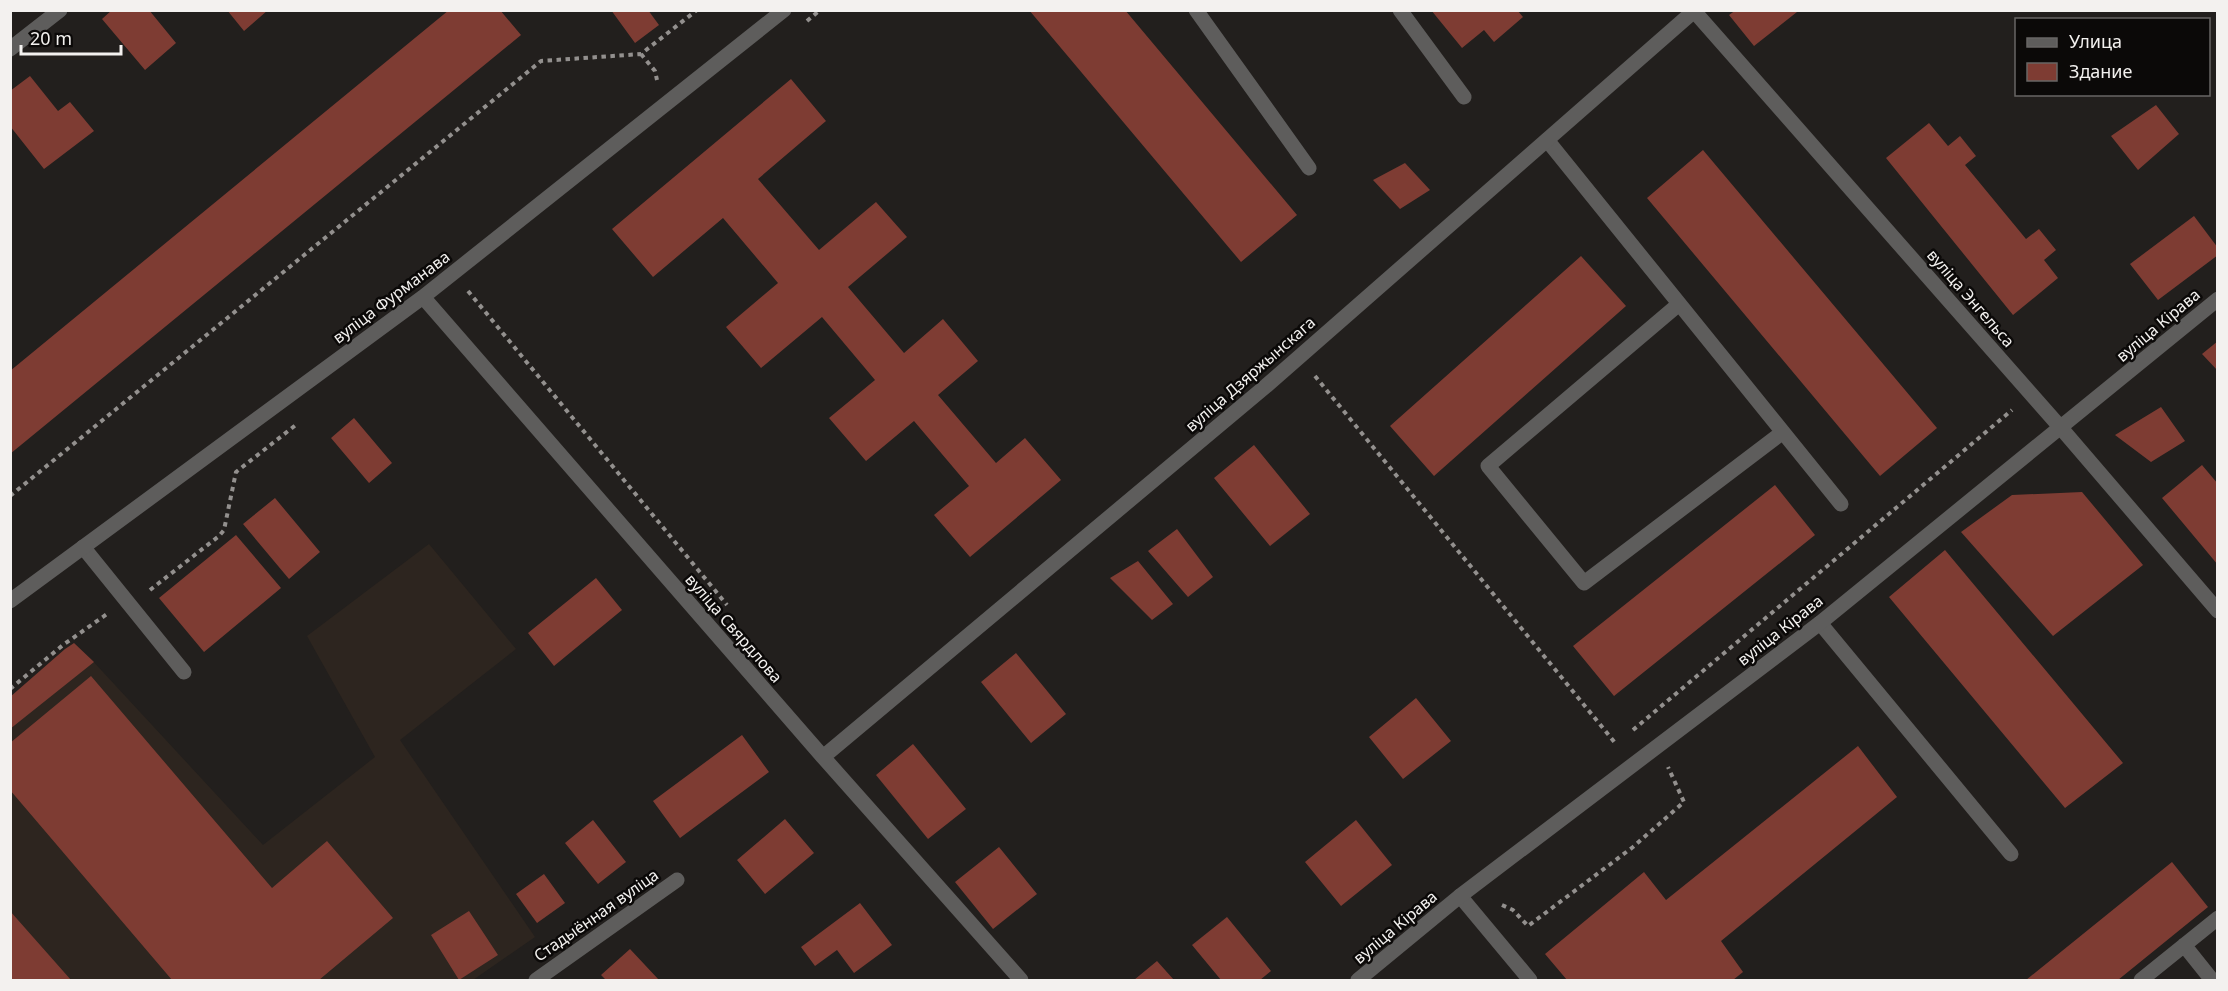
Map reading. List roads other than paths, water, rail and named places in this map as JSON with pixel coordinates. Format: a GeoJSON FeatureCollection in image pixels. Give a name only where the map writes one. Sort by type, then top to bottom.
{"type":"FeatureCollection","features":[{"type":"Feature","properties":{"kind":"street"},"geometry":{"type":"LineString","coordinates":[[10,49],[60,10]]}},
{"type":"Feature","properties":{"kind":"street","name":"вуліца Фурманава"},"geometry":{"type":"LineString","coordinates":[[13,594],[83,547],[423,297],[784,10]]}},
{"type":"Feature","properties":{"kind":"street"},"geometry":{"type":"LineString","coordinates":[[1196,10],[1309,168]]}},
{"type":"Feature","properties":{"kind":"street"},"geometry":{"type":"LineString","coordinates":[[1400,10],[1464,97]]}},
{"type":"Feature","properties":{"kind":"street","name":"вуліца Дзяржынскага"},"geometry":{"type":"LineString","coordinates":[[823,757],[1299,357],[1694,10]]}},
{"type":"Feature","properties":{"kind":"street","name":"вуліца Энгельса"},"geometry":{"type":"LineString","coordinates":[[1694,10],[2061,428],[2217,611]]}},
{"type":"Feature","properties":{"kind":"street"},"geometry":{"type":"LineString","coordinates":[[1547,140],[1840,504]]}},
{"type":"Feature","properties":{"kind":"street","name":"вуліца Свярдлова"},"geometry":{"type":"LineString","coordinates":[[423,297],[1021,981]]}},
{"type":"Feature","properties":{"kind":"street","name":"вуліца Кірава"},"geometry":{"type":"LineString","coordinates":[[1358,981],[1460,896],[1820,623],[2217,299]]}},
{"type":"Feature","properties":{"kind":"street"},"geometry":{"type":"LineString","coordinates":[[1679,303],[1488,466],[1584,583],[1783,432]]}},
{"type":"Feature","properties":{"kind":"street"},"geometry":{"type":"LineString","coordinates":[[83,547],[184,672]]}},
{"type":"Feature","properties":{"kind":"street"},"geometry":{"type":"LineString","coordinates":[[1820,623],[2011,854]]}},
{"type":"Feature","properties":{"kind":"street","name":"Стадыённая вуліца"},"geometry":{"type":"LineString","coordinates":[[536,981],[677,880]]}},
{"type":"Feature","properties":{"kind":"street"},"geometry":{"type":"LineString","coordinates":[[1460,896],[1530,981]]}},
{"type":"Feature","properties":{"kind":"street"},"geometry":{"type":"LineString","coordinates":[[2140,981],[2217,918]]}},
{"type":"Feature","properties":{"kind":"street"},"geometry":{"type":"LineString","coordinates":[[2184,945],[2212,981]]}}]}
